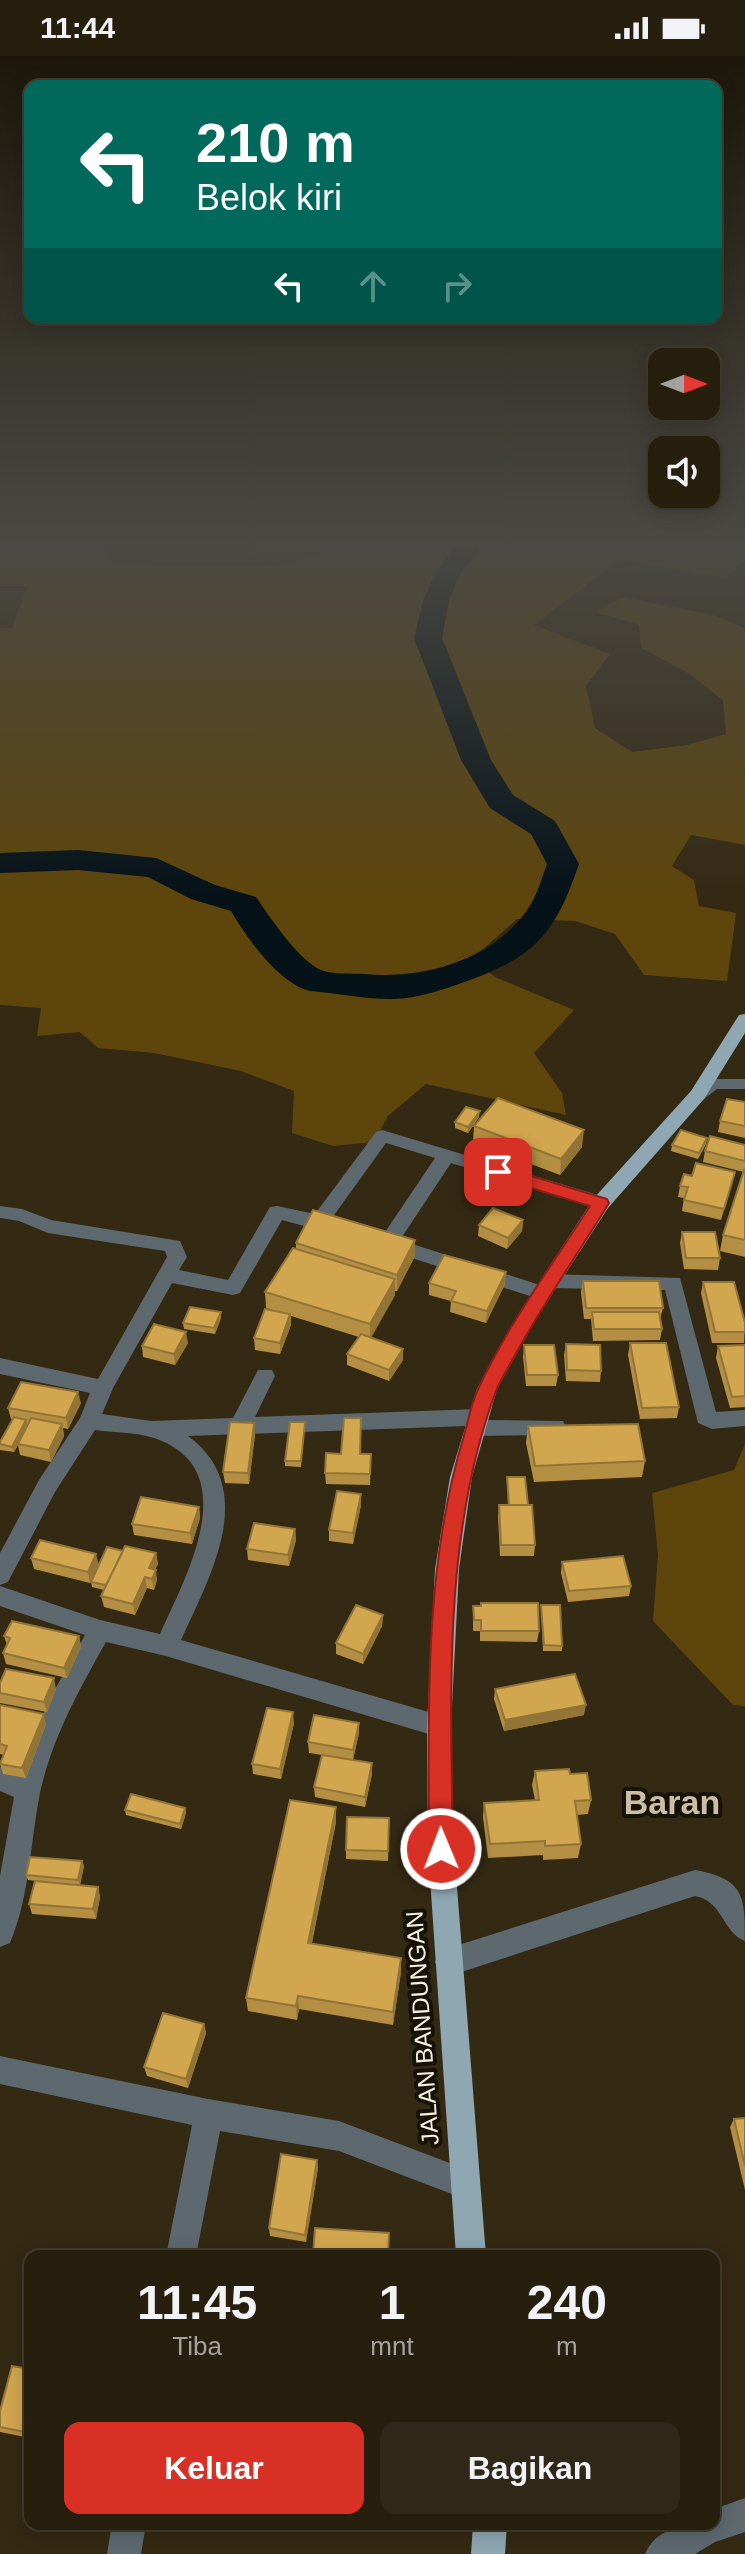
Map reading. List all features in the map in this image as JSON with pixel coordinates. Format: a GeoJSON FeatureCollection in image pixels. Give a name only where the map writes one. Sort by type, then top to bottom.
{"type":"FeatureCollection","features":[{"type":"Feature","properties":{"kind":"main road","name":"JALAN BANDUNGAN"},"geometry":{"type":"LineString","coordinates":[[470,2250],[441,1849],[439,1726],[447,1569],[461,1477],[487,1389],[546,1287],[601,1203],[698,1095],[745,1019]]}},
{"type":"Feature","properties":{"kind":"main road"},"geometry":{"type":"LineString","coordinates":[[488,2554],[490,2530]]}},
{"type":"Feature","properties":{"kind":"street"},"geometry":{"type":"LineString","coordinates":[[698,1095],[713,1084],[745,1084]]}},
{"type":"Feature","properties":{"kind":"street"},"geometry":{"type":"LineString","coordinates":[[320,1221],[380,1136],[601,1203]]}},
{"type":"Feature","properties":{"kind":"street"},"geometry":{"type":"LineString","coordinates":[[375,1239],[446,1156]]}},
{"type":"Feature","properties":{"kind":"street"},"geometry":{"type":"LineString","coordinates":[[0,1212],[22,1215],[48,1226],[173,1246],[177,1257],[103,1388],[89,1421],[47,1486],[0,1575]]}},
{"type":"Feature","properties":{"kind":"street"},"geometry":{"type":"LineString","coordinates":[[167,1275],[233,1288],[277,1212],[320,1221],[546,1287],[673,1283],[706,1417],[712,1421],[745,1418]]}},
{"type":"Feature","properties":{"kind":"street"},"geometry":{"type":"LineString","coordinates":[[0,1366],[103,1388]]}},
{"type":"Feature","properties":{"kind":"street"},"geometry":{"type":"LineString","coordinates":[[241,1424],[265,1376]]}},
{"type":"Feature","properties":{"kind":"street"},"geometry":{"type":"LineString","coordinates":[[89,1421],[152,1429],[241,1424],[476,1422],[584,1426]]}},
{"type":"Feature","properties":{"kind":"street"},"geometry":{"type":"LineString","coordinates":[[152,1429],[190,1448],[211,1477],[216,1494],[216,1513],[209,1545],[166,1646]]}},
{"type":"Feature","properties":{"kind":"street"},"geometry":{"type":"LineString","coordinates":[[0,1596],[100,1630],[166,1646],[439,1726]]}},
{"type":"Feature","properties":{"kind":"street"},"geometry":{"type":"LineString","coordinates":[[0,1934],[12,1895],[28,1791],[57,1705],[100,1630]]}},
{"type":"Feature","properties":{"kind":"street"},"geometry":{"type":"LineString","coordinates":[[0,1779],[28,1791]]}},
{"type":"Feature","properties":{"kind":"street"},"geometry":{"type":"LineString","coordinates":[[449,1962],[695,1883],[707,1884],[729,1897],[745,1928]]}},
{"type":"Feature","properties":{"kind":"street"},"geometry":{"type":"LineString","coordinates":[[0,2070],[208,2114],[339,2136],[465,2184]]}},
{"type":"Feature","properties":{"kind":"street"},"geometry":{"type":"LineString","coordinates":[[182,2250],[208,2114]]}},
{"type":"Feature","properties":{"kind":"street"},"geometry":{"type":"LineString","coordinates":[[720,2524],[745,2515]]}},
{"type":"Feature","properties":{"kind":"street"},"geometry":{"type":"LineString","coordinates":[[124,2554],[128,2530]]}},
{"type":"Feature","properties":{"kind":"street"},"geometry":{"type":"LineString","coordinates":[[662,2554],[704,2530]]}},
{"type":"Feature","properties":{"kind":"shaded area"},"geometry":{"type":"Polygon","coordinates":[[[0,665],[602,665],[586,686],[595,728],[632,752],[687,745],[726,734],[723,700],[672,665],[745,665],[745,845],[691,835],[672,866],[694,880],[699,906],[736,913],[727,981],[644,975],[615,934],[575,921],[517,919],[472,959],[495,977],[574,1010],[534,1053],[562,1093],[566,1115],[426,1084],[388,1116],[374,1142],[333,1146],[292,1133],[294,1091],[241,1071],[154,1053],[98,1048],[80,1032],[37,1036],[41,1008],[0,1005],[0,665]]]}},
{"type":"Feature","properties":{"kind":"shaded area"},"geometry":{"type":"Polygon","coordinates":[[[745,1444],[745,1706],[733,1705],[653,1621],[658,1555],[652,1493],[734,1470],[745,1444]]]}},
{"type":"Feature","properties":{"kind":"building"},"geometry":{"type":"Polygon","coordinates":[[[498,1098],[584,1130],[561,1159],[474,1126],[498,1098]]]}},
{"type":"Feature","properties":{"kind":"building"},"geometry":{"type":"Polygon","coordinates":[[[727,1099],[745,1102],[745,1126],[720,1121],[727,1099]]]}},
{"type":"Feature","properties":{"kind":"building"},"geometry":{"type":"Polygon","coordinates":[[[466,1107],[480,1111],[468,1127],[455,1122],[466,1107]]]}},
{"type":"Feature","properties":{"kind":"building"},"geometry":{"type":"Polygon","coordinates":[[[681,1130],[707,1138],[699,1153],[672,1145],[681,1130]]]}},
{"type":"Feature","properties":{"kind":"building"},"geometry":{"type":"Polygon","coordinates":[[[710,1136],[745,1145],[745,1161],[705,1151],[710,1136]]]}},
{"type":"Feature","properties":{"kind":"building"},"geometry":{"type":"Polygon","coordinates":[[[696,1163],[735,1172],[724,1209],[684,1200],[688,1187],[680,1186],[684,1174],[692,1176],[696,1163]]]}},
{"type":"Feature","properties":{"kind":"building"},"geometry":{"type":"Polygon","coordinates":[[[745,1170],[745,1240],[723,1235],[745,1170]]]}},
{"type":"Feature","properties":{"kind":"building"},"geometry":{"type":"Polygon","coordinates":[[[493,1208],[523,1220],[508,1238],[479,1225],[493,1208]]]}},
{"type":"Feature","properties":{"kind":"building"},"geometry":{"type":"Polygon","coordinates":[[[313,1210],[415,1240],[397,1275],[296,1243],[313,1210]]]}},
{"type":"Feature","properties":{"kind":"building"},"geometry":{"type":"Polygon","coordinates":[[[682,1232],[715,1232],[720,1258],[686,1258],[682,1232]]]}},
{"type":"Feature","properties":{"kind":"building"},"geometry":{"type":"Polygon","coordinates":[[[293,1248],[395,1279],[370,1324],[265,1292],[293,1248]]]}},
{"type":"Feature","properties":{"kind":"building"},"geometry":{"type":"Polygon","coordinates":[[[444,1255],[506,1272],[487,1311],[451,1301],[456,1291],[429,1283],[444,1255]]]}},
{"type":"Feature","properties":{"kind":"building"},"geometry":{"type":"Polygon","coordinates":[[[583,1281],[659,1281],[663,1308],[586,1308],[583,1281]]]}},
{"type":"Feature","properties":{"kind":"building"},"geometry":{"type":"Polygon","coordinates":[[[703,1282],[734,1282],[745,1332],[715,1332],[703,1282]]]}},
{"type":"Feature","properties":{"kind":"building"},"geometry":{"type":"Polygon","coordinates":[[[190,1307],[221,1312],[214,1328],[183,1323],[190,1307]]]}},
{"type":"Feature","properties":{"kind":"building"},"geometry":{"type":"Polygon","coordinates":[[[265,1309],[290,1314],[280,1343],[254,1338],[265,1309]]]}},
{"type":"Feature","properties":{"kind":"building"},"geometry":{"type":"Polygon","coordinates":[[[592,1312],[659,1312],[662,1329],[594,1329],[592,1312]]]}},
{"type":"Feature","properties":{"kind":"building"},"geometry":{"type":"Polygon","coordinates":[[[154,1324],[186,1332],[174,1354],[142,1346],[154,1324]]]}},
{"type":"Feature","properties":{"kind":"building"},"geometry":{"type":"Polygon","coordinates":[[[361,1334],[403,1349],[389,1370],[347,1354],[361,1334]]]}},
{"type":"Feature","properties":{"kind":"building"},"geometry":{"type":"Polygon","coordinates":[[[630,1343],[666,1343],[679,1407],[642,1408],[630,1343]]]}},
{"type":"Feature","properties":{"kind":"building"},"geometry":{"type":"Polygon","coordinates":[[[566,1344],[600,1345],[601,1371],[567,1370],[566,1344]]]}},
{"type":"Feature","properties":{"kind":"building"},"geometry":{"type":"Polygon","coordinates":[[[524,1345],[554,1345],[558,1375],[527,1375],[524,1345]]]}},
{"type":"Feature","properties":{"kind":"building"},"geometry":{"type":"Polygon","coordinates":[[[745,1345],[745,1396],[732,1397],[718,1346],[745,1345]]]}},
{"type":"Feature","properties":{"kind":"building"},"geometry":{"type":"Polygon","coordinates":[[[21,1382],[78,1392],[66,1418],[8,1408],[21,1382]]]}},
{"type":"Feature","properties":{"kind":"building"},"geometry":{"type":"Polygon","coordinates":[[[14,1417],[26,1420],[12,1447],[0,1444],[0,1442],[14,1417]]]}},
{"type":"Feature","properties":{"kind":"building"},"geometry":{"type":"Polygon","coordinates":[[[31,1418],[62,1424],[49,1450],[18,1444],[31,1418]]]}},
{"type":"Feature","properties":{"kind":"building"},"geometry":{"type":"Polygon","coordinates":[[[344,1418],[361,1418],[360,1454],[371,1454],[370,1474],[325,1473],[326,1453],[341,1454],[344,1418]]]}},
{"type":"Feature","properties":{"kind":"building"},"geometry":{"type":"Polygon","coordinates":[[[230,1422],[254,1423],[248,1473],[223,1472],[230,1422]]]}},
{"type":"Feature","properties":{"kind":"building"},"geometry":{"type":"Polygon","coordinates":[[[290,1422],[305,1422],[301,1461],[285,1461],[290,1422]]]}},
{"type":"Feature","properties":{"kind":"building"},"geometry":{"type":"Polygon","coordinates":[[[638,1424],[645,1461],[535,1466],[528,1426],[638,1424]]]}},
{"type":"Feature","properties":{"kind":"building"},"geometry":{"type":"Polygon","coordinates":[[[507,1477],[525,1477],[528,1505],[509,1505],[507,1477]]]}},
{"type":"Feature","properties":{"kind":"building"},"geometry":{"type":"Polygon","coordinates":[[[337,1491],[361,1494],[353,1533],[329,1530],[337,1491]]]}},
{"type":"Feature","properties":{"kind":"building"},"geometry":{"type":"Polygon","coordinates":[[[141,1497],[199,1507],[190,1533],[132,1524],[141,1497]]]}},
{"type":"Feature","properties":{"kind":"building"},"geometry":{"type":"Polygon","coordinates":[[[499,1505],[532,1505],[535,1545],[501,1545],[499,1505]]]}},
{"type":"Feature","properties":{"kind":"building"},"geometry":{"type":"Polygon","coordinates":[[[254,1523],[295,1529],[288,1555],[247,1549],[254,1523]]]}},
{"type":"Feature","properties":{"kind":"building"},"geometry":{"type":"Polygon","coordinates":[[[40,1540],[96,1554],[88,1572],[31,1558],[40,1540]]]}},
{"type":"Feature","properties":{"kind":"building"},"geometry":{"type":"Polygon","coordinates":[[[125,1546],[156,1553],[149,1568],[156,1570],[152,1579],[145,1577],[133,1604],[101,1596],[125,1546]]]}},
{"type":"Feature","properties":{"kind":"building"},"geometry":{"type":"Polygon","coordinates":[[[107,1547],[123,1551],[106,1585],[91,1582],[107,1547]]]}},
{"type":"Feature","properties":{"kind":"building"},"geometry":{"type":"Polygon","coordinates":[[[623,1556],[631,1586],[569,1591],[562,1562],[623,1556]]]}},
{"type":"Feature","properties":{"kind":"building"},"geometry":{"type":"Polygon","coordinates":[[[481,1603],[538,1603],[539,1631],[481,1631],[481,1620],[474,1620],[473,1606],[481,1606],[481,1603]]]}},
{"type":"Feature","properties":{"kind":"building"},"geometry":{"type":"Polygon","coordinates":[[[356,1605],[383,1615],[363,1654],[336,1643],[356,1605]]]}},
{"type":"Feature","properties":{"kind":"building"},"geometry":{"type":"Polygon","coordinates":[[[541,1605],[560,1605],[562,1646],[544,1645],[541,1605]]]}},
{"type":"Feature","properties":{"kind":"building"},"geometry":{"type":"Polygon","coordinates":[[[12,1621],[79,1636],[64,1668],[3,1653],[10,1638],[4,1636],[12,1621]]]}},
{"type":"Feature","properties":{"kind":"building"},"geometry":{"type":"Polygon","coordinates":[[[6,1669],[54,1678],[44,1702],[0,1693],[0,1683],[6,1669]]]}},
{"type":"Feature","properties":{"kind":"building"},"geometry":{"type":"Polygon","coordinates":[[[575,1674],[586,1705],[505,1720],[495,1689],[575,1674]]]}},
{"type":"Feature","properties":{"kind":"building"},"geometry":{"type":"Polygon","coordinates":[[[0,1705],[44,1714],[22,1768],[0,1764],[7,1746],[0,1744],[0,1705]]]}},
{"type":"Feature","properties":{"kind":"building"},"geometry":{"type":"Polygon","coordinates":[[[267,1708],[293,1712],[280,1769],[252,1764],[267,1708]]]}},
{"type":"Feature","properties":{"kind":"building"},"geometry":{"type":"Polygon","coordinates":[[[314,1715],[359,1723],[353,1750],[308,1742],[314,1715]]]}},
{"type":"Feature","properties":{"kind":"building"},"geometry":{"type":"Polygon","coordinates":[[[322,1755],[372,1763],[365,1797],[314,1787],[322,1755]]]}},
{"type":"Feature","properties":{"kind":"building"},"geometry":{"type":"Polygon","coordinates":[[[569,1769],[570,1774],[587,1773],[591,1800],[575,1801],[581,1844],[545,1846],[545,1841],[490,1844],[484,1803],[539,1800],[535,1771],[569,1769]]]}},
{"type":"Feature","properties":{"kind":"building"},"geometry":{"type":"Polygon","coordinates":[[[131,1794],[185,1808],[180,1824],[125,1810],[131,1794]]]}},
{"type":"Feature","properties":{"kind":"building"},"geometry":{"type":"Polygon","coordinates":[[[290,1800],[336,1807],[308,1943],[401,1958],[393,2012],[298,1996],[296,2006],[246,1998],[290,1800]]]}},
{"type":"Feature","properties":{"kind":"building"},"geometry":{"type":"Polygon","coordinates":[[[347,1817],[389,1818],[388,1851],[346,1850],[347,1817]]]}},
{"type":"Feature","properties":{"kind":"building"},"geometry":{"type":"Polygon","coordinates":[[[30,1857],[82,1861],[78,1880],[26,1875],[30,1857]]]}},
{"type":"Feature","properties":{"kind":"building"},"geometry":{"type":"Polygon","coordinates":[[[35,1881],[98,1887],[93,1909],[29,1904],[35,1881]]]}},
{"type":"Feature","properties":{"kind":"building"},"geometry":{"type":"Polygon","coordinates":[[[163,2013],[204,2024],[186,2079],[144,2067],[163,2013]]]}},
{"type":"Feature","properties":{"kind":"building"},"geometry":{"type":"Polygon","coordinates":[[[745,2118],[745,2166],[734,2119],[745,2118]]]}},
{"type":"Feature","properties":{"kind":"building"},"geometry":{"type":"Polygon","coordinates":[[[281,2154],[317,2160],[305,2235],[269,2228],[281,2154]]]}},
{"type":"Feature","properties":{"kind":"building"},"geometry":{"type":"Polygon","coordinates":[[[315,2228],[389,2233],[388,2250],[313,2250],[315,2228]]]}},
{"type":"Feature","properties":{"kind":"building"},"geometry":{"type":"Polygon","coordinates":[[[12,2366],[24,2368],[24,2432],[0,2427],[0,2411],[12,2366]]]}},
{"type":"Feature","properties":{"kind":"waterway"},"geometry":{"type":"LineString","coordinates":[[0,863],[78,860],[156,868],[203,892],[244,904],[263,936],[310,980],[396,988],[443,978],[497,958],[527,934],[549,903],[563,864],[544,828],[501,801],[476,760],[438,665]]}},
{"type":"Feature","properties":{"kind":"district","name":"Baran"},"geometry":{"type":"Point","coordinates":[672,1802]}},
{"type":"Feature","properties":{"kind":"route"},"geometry":{"type":"LineString","coordinates":[[441,1849],[440,1660],[447,1569],[461,1477],[487,1389],[528,1315],[601,1203],[498,1172]]}}]}
